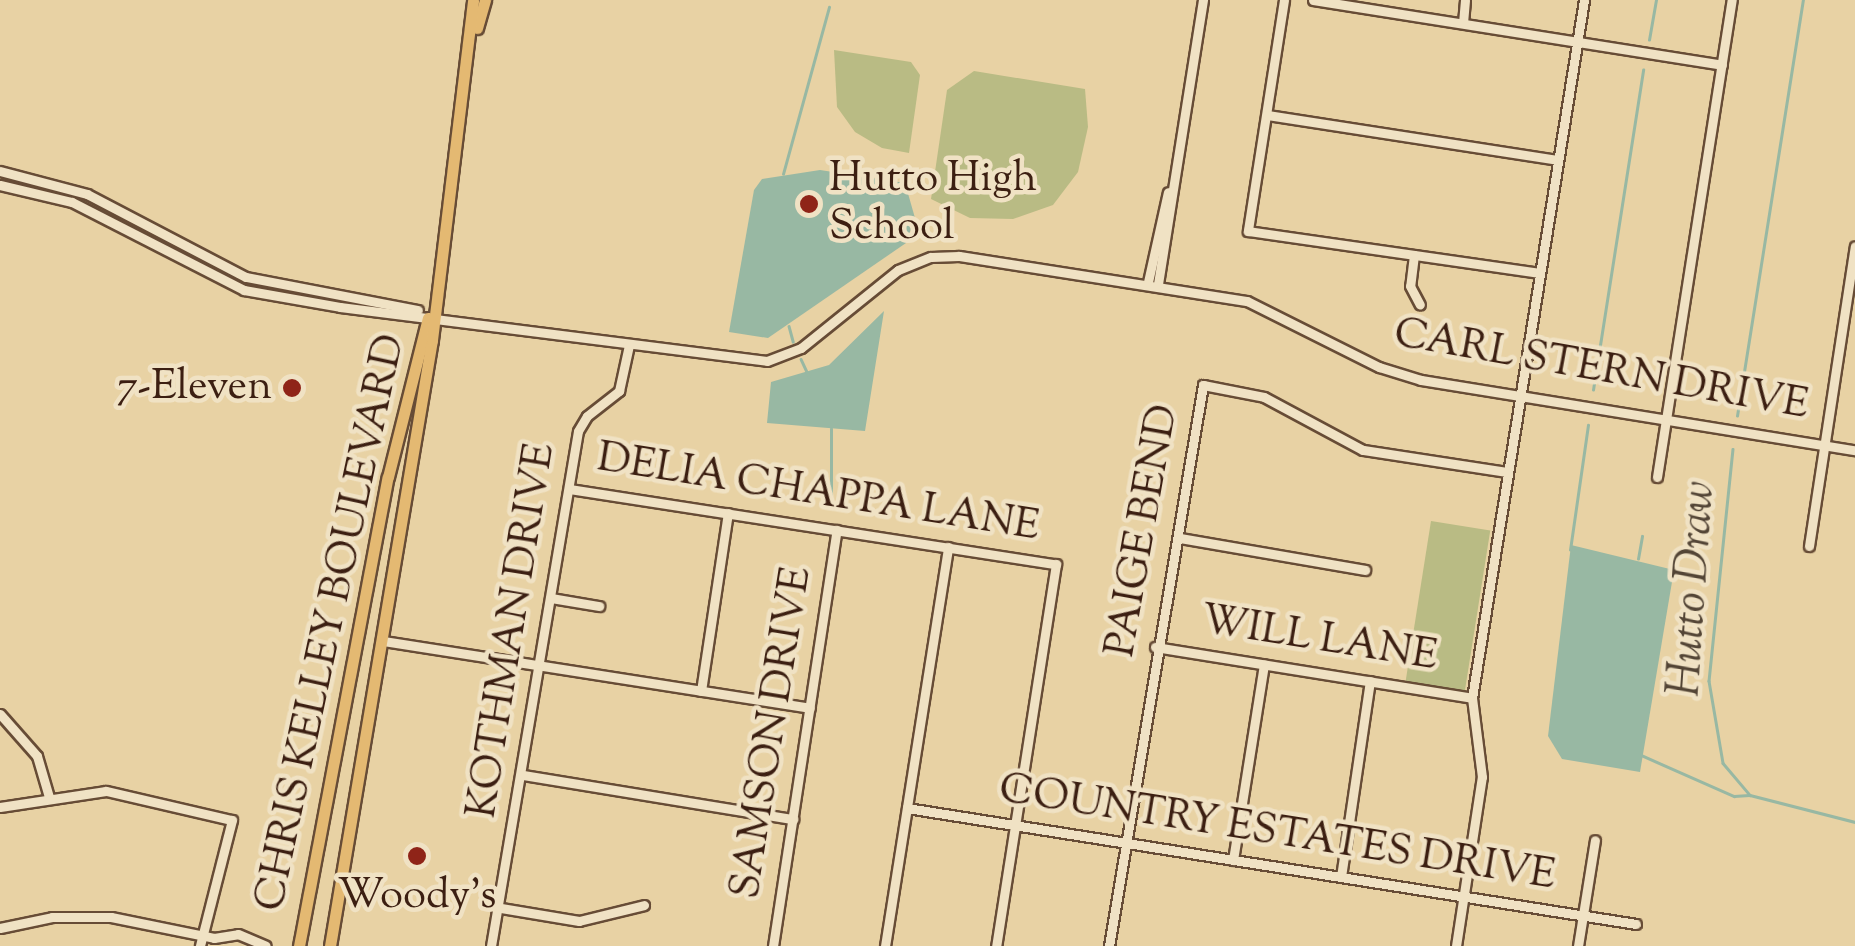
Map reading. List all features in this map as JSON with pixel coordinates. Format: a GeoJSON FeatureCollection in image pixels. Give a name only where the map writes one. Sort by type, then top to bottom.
{"type":"FeatureCollection","features":[{"type":"Feature","properties":{"kind":"main road","name":"CHRIS KELLEY BOULEVARD"},"geometry":{"type":"LineString","coordinates":[[330,946],[432,340],[430,314],[472,46],[473,0]]}},
{"type":"Feature","properties":{"kind":"main road","name":"CHRIS KELLEY BOULEVARD"},"geometry":{"type":"LineString","coordinates":[[472,46],[486,0]]}},
{"type":"Feature","properties":{"kind":"main road","name":"CHRIS KELLEY BOULEVARD"},"geometry":{"type":"LineString","coordinates":[[299,946],[388,478],[418,340],[430,314]]}},
{"type":"Feature","properties":{"kind":"street"},"geometry":{"type":"LineString","coordinates":[[1153,283],[1204,0]]}},
{"type":"Feature","properties":{"kind":"street"},"geometry":{"type":"LineString","coordinates":[[1284,0],[1248,231],[1539,273]]}},
{"type":"Feature","properties":{"kind":"street"},"geometry":{"type":"LineString","coordinates":[[1313,0],[1722,65]]}},
{"type":"Feature","properties":{"kind":"street"},"geometry":{"type":"LineString","coordinates":[[1463,23],[1465,0]]}},
{"type":"Feature","properties":{"kind":"street"},"geometry":{"type":"LineString","coordinates":[[1456,946],[1482,777],[1472,698],[1584,0]]}},
{"type":"Feature","properties":{"kind":"street"},"geometry":{"type":"LineString","coordinates":[[1657,476],[1662,420],[1732,0]]}},
{"type":"Feature","properties":{"kind":"street"},"geometry":{"type":"LineString","coordinates":[[1266,115],[1558,160]]}},
{"type":"Feature","properties":{"kind":"street","name":"CARL STERN DRIVE"},"geometry":{"type":"LineString","coordinates":[[0,172],[87,194],[246,276],[430,314]]}},
{"type":"Feature","properties":{"kind":"street","name":"CARL STERN DRIVE"},"geometry":{"type":"LineString","coordinates":[[0,185],[72,202],[244,290],[733,361],[778,358],[810,342],[898,270],[940,256],[1153,283],[1247,301],[1397,374],[1855,450]]}},
{"type":"Feature","properties":{"kind":"street"},"geometry":{"type":"LineString","coordinates":[[1809,546],[1855,247]]}},
{"type":"Feature","properties":{"kind":"street"},"geometry":{"type":"LineString","coordinates":[[1414,255],[1410,286],[1420,305]]}},
{"type":"Feature","properties":{"kind":"street","name":"KOTHMAN DRIVE"},"geometry":{"type":"LineString","coordinates":[[491,946],[501,908],[581,423],[619,391],[629,344]]}},
{"type":"Feature","properties":{"kind":"street","name":"PAIGE BEND"},"geometry":{"type":"LineString","coordinates":[[1109,946],[1155,647],[1180,538],[1203,385],[1264,398],[1363,450],[1507,472]]}},
{"type":"Feature","properties":{"kind":"street","name":"DELIA CHAPPA LANE"},"geometry":{"type":"LineString","coordinates":[[569,489],[1056,564],[1015,825]]}},
{"type":"Feature","properties":{"kind":"street"},"geometry":{"type":"LineString","coordinates":[[701,691],[728,513]]}},
{"type":"Feature","properties":{"kind":"street","name":"SAMSON DRIVE"},"geometry":{"type":"LineString","coordinates":[[773,946],[837,530]]}},
{"type":"Feature","properties":{"kind":"street"},"geometry":{"type":"LineString","coordinates":[[1180,538],[1365,570]]}},
{"type":"Feature","properties":{"kind":"street"},"geometry":{"type":"LineString","coordinates":[[885,946],[948,547]]}},
{"type":"Feature","properties":{"kind":"street"},"geometry":{"type":"LineString","coordinates":[[552,598],[599,606]]}},
{"type":"Feature","properties":{"kind":"street"},"geometry":{"type":"LineString","coordinates":[[383,641],[810,708]]}},
{"type":"Feature","properties":{"kind":"street","name":"WILL LANE"},"geometry":{"type":"LineString","coordinates":[[1155,647],[1472,698]]}},
{"type":"Feature","properties":{"kind":"street"},"geometry":{"type":"LineString","coordinates":[[1233,860],[1264,664]]}},
{"type":"Feature","properties":{"kind":"street"},"geometry":{"type":"LineString","coordinates":[[1341,877],[1370,682]]}},
{"type":"Feature","properties":{"kind":"street"},"geometry":{"type":"LineString","coordinates":[[0,714],[37,756],[49,797]]}},
{"type":"Feature","properties":{"kind":"street"},"geometry":{"type":"LineString","coordinates":[[522,776],[792,819]]}},
{"type":"Feature","properties":{"kind":"street"},"geometry":{"type":"LineString","coordinates":[[0,807],[49,797],[135,794],[232,820],[206,940]]}},
{"type":"Feature","properties":{"kind":"street","name":"COUNTRY ESTATES DRIVE"},"geometry":{"type":"LineString","coordinates":[[907,808],[1636,924]]}},
{"type":"Feature","properties":{"kind":"street"},"geometry":{"type":"LineString","coordinates":[[996,946],[1015,825]]}},
{"type":"Feature","properties":{"kind":"street"},"geometry":{"type":"LineString","coordinates":[[1578,946],[1595,840]]}},
{"type":"Feature","properties":{"kind":"street"},"geometry":{"type":"LineString","coordinates":[[501,908],[579,920],[644,905]]}},
{"type":"Feature","properties":{"kind":"street"},"geometry":{"type":"LineString","coordinates":[[0,928],[52,917],[112,917],[224,946]]}},
{"type":"Feature","properties":{"kind":"street"},"geometry":{"type":"LineString","coordinates":[[206,940],[238,934],[266,946]]}},
{"type":"Feature","properties":{"kind":"green space"},"geometry":{"type":"Polygon","coordinates":[[[834,50],[911,62],[920,75],[909,153],[882,148],[855,132],[837,107],[834,50]]]}},
{"type":"Feature","properties":{"kind":"green space"},"geometry":{"type":"Polygon","coordinates":[[[974,71],[1085,89],[1088,127],[1078,172],[1053,205],[1013,219],[970,218],[931,199],[947,90],[974,71]]]}},
{"type":"Feature","properties":{"kind":"green space"},"geometry":{"type":"Polygon","coordinates":[[[1431,521],[1490,530],[1465,690],[1406,681],[1431,521]]]}},
{"type":"Feature","properties":{"kind":"shaded area"},"geometry":{"type":"Polygon","coordinates":[[[820,170],[905,183],[915,218],[906,243],[768,338],[729,332],[754,190],[762,179],[820,170]]]}},
{"type":"Feature","properties":{"kind":"shaded area"},"geometry":{"type":"Polygon","coordinates":[[[884,311],[865,431],[767,423],[771,382],[829,365],[884,311]]]}},
{"type":"Feature","properties":{"kind":"shaded area"},"geometry":{"type":"Polygon","coordinates":[[[1571,545],[1674,570],[1640,772],[1562,759],[1548,736],[1571,545]]]}},
{"type":"Feature","properties":{"kind":"waterway"},"geometry":{"type":"LineString","coordinates":[[1649,40],[1656,0]]}},
{"type":"Feature","properties":{"kind":"waterway","name":"Hutto Draw"},"geometry":{"type":"LineString","coordinates":[[1737,416],[1803,0]]}},
{"type":"Feature","properties":{"kind":"waterway"},"geometry":{"type":"LineString","coordinates":[[783,174],[829,7]]}},
{"type":"Feature","properties":{"kind":"waterway"},"geometry":{"type":"LineString","coordinates":[[1593,390],[1643,70]]}},
{"type":"Feature","properties":{"kind":"waterway"},"geometry":{"type":"LineString","coordinates":[[789,326],[793,341]]}},
{"type":"Feature","properties":{"kind":"waterway"},"geometry":{"type":"LineString","coordinates":[[801,359],[809,376]]}},
{"type":"Feature","properties":{"kind":"waterway"},"geometry":{"type":"LineString","coordinates":[[1570,550],[1588,425]]}},
{"type":"Feature","properties":{"kind":"waterway"},"geometry":{"type":"LineString","coordinates":[[831,429],[831,506]]}},
{"type":"Feature","properties":{"kind":"waterway","name":"Hutto Draw"},"geometry":{"type":"LineString","coordinates":[[1733,449],[1709,681],[1723,763],[1750,795],[1855,822]]}},
{"type":"Feature","properties":{"kind":"waterway"},"geometry":{"type":"LineString","coordinates":[[1638,559],[1642,536]]}},
{"type":"Feature","properties":{"kind":"waterway"},"geometry":{"type":"LineString","coordinates":[[1641,755],[1734,796],[1749,795]]}},
{"type":"Feature","properties":{"kind":"place","name":"Hutto High School"},"geometry":{"type":"Point","coordinates":[809,204]}},
{"type":"Feature","properties":{"kind":"place","name":"7-Eleven"},"geometry":{"type":"Point","coordinates":[292,388]}},
{"type":"Feature","properties":{"kind":"place","name":"Woody's"},"geometry":{"type":"Point","coordinates":[417,856]}}]}
